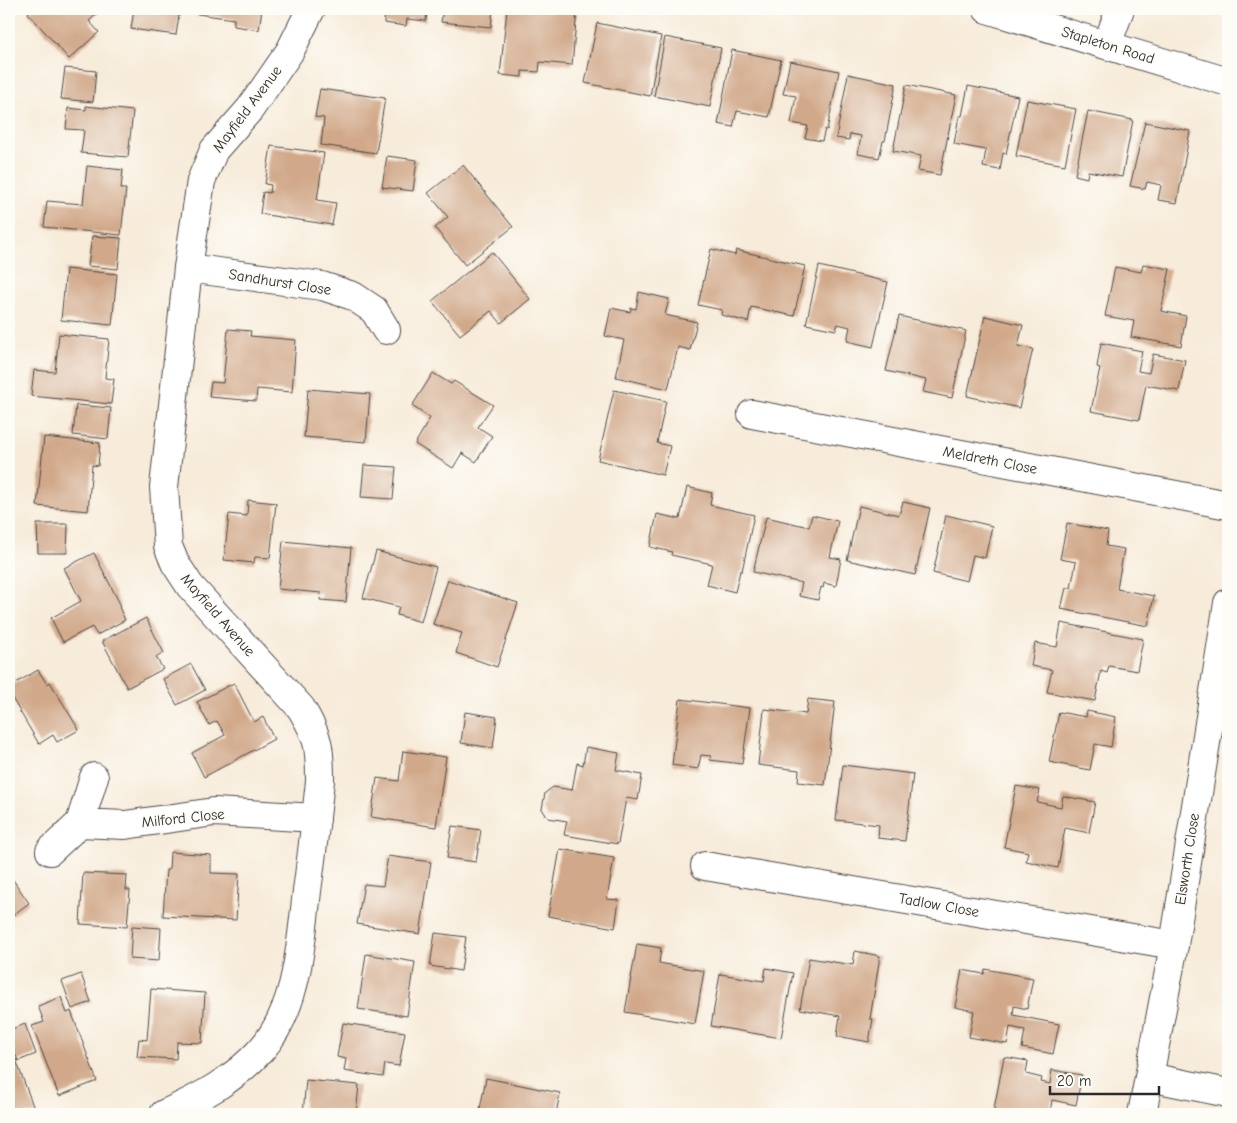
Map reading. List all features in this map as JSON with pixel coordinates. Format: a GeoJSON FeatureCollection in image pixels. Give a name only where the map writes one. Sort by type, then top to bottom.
{"type":"FeatureCollection","features":[{"type":"Feature","properties":{"kind":"street","name":"Mayfield Avenue"},"geometry":{"type":"LineString","coordinates":[[164,1114],[201,1107],[262,1049],[277,1027],[286,1006],[298,965],[320,781],[320,751],[314,730],[301,708],[190,586],[175,563],[168,546],[164,487],[188,268],[201,181],[214,150],[250,109],[290,51],[311,9]]}},
{"type":"Feature","properties":{"kind":"street","name":"Stapleton Road"},"geometry":{"type":"LineString","coordinates":[[987,9],[1228,82]]}},
{"type":"Feature","properties":{"kind":"street"},"geometry":{"type":"LineString","coordinates":[[1107,45],[1120,9]]}},
{"type":"Feature","properties":{"kind":"street","name":"Sandhurst Close"},"geometry":{"type":"LineString","coordinates":[[188,268],[322,286],[353,296],[374,310],[386,330]]}},
{"type":"Feature","properties":{"kind":"street","name":"Meldreth Close"},"geometry":{"type":"LineString","coordinates":[[752,414],[1228,505]]}},
{"type":"Feature","properties":{"kind":"street","name":"Elsworth Close"},"geometry":{"type":"LineString","coordinates":[[1142,1114],[1174,945],[1228,604]]}},
{"type":"Feature","properties":{"kind":"street"},"geometry":{"type":"LineString","coordinates":[[50,850],[80,823],[94,777]]}},
{"type":"Feature","properties":{"kind":"street","name":"Milford Close"},"geometry":{"type":"LineString","coordinates":[[80,823],[125,825],[214,812],[316,818]]}},
{"type":"Feature","properties":{"kind":"street","name":"Tadlow Close"},"geometry":{"type":"LineString","coordinates":[[705,866],[1174,945]]}},
{"type":"Feature","properties":{"kind":"street"},"geometry":{"type":"LineString","coordinates":[[1150,1077],[1228,1094]]}},
{"type":"Feature","properties":{"kind":"green space"},"geometry":{"type":"Polygon","coordinates":[[[758,9],[800,9],[797,20],[758,12],[758,9]]]}},
{"type":"Feature","properties":{"kind":"building"},"geometry":{"type":"Polygon","coordinates":[[[32,9],[102,9],[89,21],[99,32],[69,59],[28,13],[32,9]]]}},
{"type":"Feature","properties":{"kind":"building"},"geometry":{"type":"Polygon","coordinates":[[[134,9],[180,9],[176,35],[131,29],[134,9]]]}},
{"type":"Feature","properties":{"kind":"building"},"geometry":{"type":"Polygon","coordinates":[[[190,9],[262,9],[259,30],[234,26],[234,19],[190,13],[190,9]]]}},
{"type":"Feature","properties":{"kind":"building"},"geometry":{"type":"Polygon","coordinates":[[[385,9],[427,9],[426,21],[407,19],[406,26],[384,23],[385,9]]]}},
{"type":"Feature","properties":{"kind":"building"},"geometry":{"type":"Polygon","coordinates":[[[443,9],[493,9],[491,27],[441,22],[443,9]]]}},
{"type":"Feature","properties":{"kind":"building"},"geometry":{"type":"Polygon","coordinates":[[[507,9],[577,11],[572,65],[540,62],[539,72],[522,71],[522,77],[500,75],[507,9]]]}},
{"type":"Feature","properties":{"kind":"building"},"geometry":{"type":"Polygon","coordinates":[[[597,23],[661,36],[650,96],[585,83],[597,23]]]}},
{"type":"Feature","properties":{"kind":"building"},"geometry":{"type":"Polygon","coordinates":[[[665,37],[721,48],[710,107],[654,96],[665,37]]]}},
{"type":"Feature","properties":{"kind":"building"},"geometry":{"type":"Polygon","coordinates":[[[732,50],[781,60],[769,117],[737,111],[733,127],[718,124],[732,50]]]}},
{"type":"Feature","properties":{"kind":"building"},"geometry":{"type":"Polygon","coordinates":[[[790,61],[839,71],[827,130],[825,129],[822,141],[805,138],[808,126],[791,123],[796,96],[783,94],[790,61]]]}},
{"type":"Feature","properties":{"kind":"building"},"geometry":{"type":"Polygon","coordinates":[[[65,68],[96,71],[93,102],[61,99],[65,68]]]}},
{"type":"Feature","properties":{"kind":"building"},"geometry":{"type":"Polygon","coordinates":[[[848,74],[896,84],[885,141],[883,141],[879,158],[858,154],[861,136],[850,134],[849,140],[836,138],[848,74]]]}},
{"type":"Feature","properties":{"kind":"building"},"geometry":{"type":"Polygon","coordinates":[[[906,85],[956,95],[940,175],[918,171],[921,156],[893,151],[906,85]]]}},
{"type":"Feature","properties":{"kind":"building"},"geometry":{"type":"Polygon","coordinates":[[[968,86],[1018,96],[1006,154],[1003,153],[1000,170],[983,167],[986,150],[954,144],[959,116],[962,116],[968,86]]]}},
{"type":"Feature","properties":{"kind":"building"},"geometry":{"type":"Polygon","coordinates":[[[320,89],[385,98],[376,153],[321,145],[324,118],[315,117],[320,89]]]}},
{"type":"Feature","properties":{"kind":"building"},"geometry":{"type":"Polygon","coordinates":[[[1027,100],[1076,109],[1065,165],[1016,156],[1027,100]]]}},
{"type":"Feature","properties":{"kind":"building"},"geometry":{"type":"Polygon","coordinates":[[[86,106],[133,111],[128,157],[81,153],[84,130],[66,129],[68,108],[86,110],[86,106]]]}},
{"type":"Feature","properties":{"kind":"building"},"geometry":{"type":"Polygon","coordinates":[[[1088,111],[1133,120],[1122,177],[1088,171],[1087,178],[1075,175],[1088,111]]]}},
{"type":"Feature","properties":{"kind":"building"},"geometry":{"type":"Polygon","coordinates":[[[1145,122],[1190,131],[1177,203],[1158,200],[1161,185],[1147,182],[1145,189],[1130,186],[1145,122]]]}},
{"type":"Feature","properties":{"kind":"building"},"geometry":{"type":"Polygon","coordinates":[[[271,146],[324,153],[317,200],[336,203],[332,225],[260,214],[263,192],[270,193],[271,185],[265,184],[271,146]]]}},
{"type":"Feature","properties":{"kind":"building"},"geometry":{"type":"Polygon","coordinates":[[[387,156],[417,160],[413,191],[382,187],[387,156]]]}},
{"type":"Feature","properties":{"kind":"building"},"geometry":{"type":"Polygon","coordinates":[[[463,165],[513,227],[465,265],[435,228],[448,217],[428,193],[463,165]]]}},
{"type":"Feature","properties":{"kind":"building"},"geometry":{"type":"Polygon","coordinates":[[[87,166],[123,170],[121,189],[126,189],[121,235],[44,227],[47,201],[83,204],[87,166]]]}},
{"type":"Feature","properties":{"kind":"building"},"geometry":{"type":"Polygon","coordinates":[[[92,236],[121,238],[118,269],[88,266],[92,236]]]}},
{"type":"Feature","properties":{"kind":"building"},"geometry":{"type":"Polygon","coordinates":[[[711,249],[735,255],[736,250],[805,266],[794,316],[751,307],[748,322],[721,315],[722,310],[698,305],[711,249]]]}},
{"type":"Feature","properties":{"kind":"building"},"geometry":{"type":"Polygon","coordinates":[[[492,252],[530,299],[501,323],[491,311],[460,335],[432,301],[492,252]]]}},
{"type":"Feature","properties":{"kind":"building"},"geometry":{"type":"Polygon","coordinates":[[[1143,264],[1170,269],[1161,311],[1186,316],[1181,346],[1131,337],[1134,321],[1105,316],[1115,267],[1141,272],[1143,264]]]}},
{"type":"Feature","properties":{"kind":"building"},"geometry":{"type":"Polygon","coordinates":[[[819,266],[888,282],[873,347],[847,341],[850,327],[838,324],[836,330],[806,324],[819,266]]]}},
{"type":"Feature","properties":{"kind":"building"},"geometry":{"type":"Polygon","coordinates":[[[66,269],[117,274],[112,325],[61,320],[66,269]]]}},
{"type":"Feature","properties":{"kind":"building"},"geometry":{"type":"Polygon","coordinates":[[[639,292],[669,299],[665,315],[697,322],[690,350],[678,347],[668,389],[616,377],[624,340],[605,336],[611,308],[630,312],[631,308],[636,309],[639,292]]]}},
{"type":"Feature","properties":{"kind":"building"},"geometry":{"type":"Polygon","coordinates":[[[899,316],[966,331],[952,398],[923,392],[926,380],[886,371],[899,316]]]}},
{"type":"Feature","properties":{"kind":"building"},"geometry":{"type":"Polygon","coordinates":[[[985,316],[1023,325],[1018,346],[1033,349],[1019,408],[967,396],[985,316]]]}},
{"type":"Feature","properties":{"kind":"building"},"geometry":{"type":"Polygon","coordinates":[[[228,329],[251,331],[250,336],[296,340],[292,392],[257,389],[256,401],[209,397],[211,382],[223,383],[228,329]]]}},
{"type":"Feature","properties":{"kind":"building"},"geometry":{"type":"Polygon","coordinates":[[[59,334],[109,339],[105,378],[114,379],[111,404],[31,396],[34,370],[55,372],[59,334]]]}},
{"type":"Feature","properties":{"kind":"building"},"geometry":{"type":"Polygon","coordinates":[[[1101,343],[1142,351],[1138,371],[1149,373],[1153,354],[1185,360],[1179,391],[1146,385],[1139,420],[1091,411],[1100,368],[1097,367],[1101,343]]]}},
{"type":"Feature","properties":{"kind":"building"},"geometry":{"type":"Polygon","coordinates":[[[433,373],[451,384],[454,381],[493,405],[478,427],[492,436],[476,462],[462,453],[453,468],[415,444],[430,418],[412,406],[433,373]]]}},
{"type":"Feature","properties":{"kind":"building"},"geometry":{"type":"Polygon","coordinates":[[[308,389],[370,394],[366,442],[304,437],[308,389]]]}},
{"type":"Feature","properties":{"kind":"building"},"geometry":{"type":"Polygon","coordinates":[[[614,390],[666,401],[657,443],[670,446],[663,475],[598,460],[614,390]]]}},
{"type":"Feature","properties":{"kind":"building"},"geometry":{"type":"Polygon","coordinates":[[[76,405],[111,408],[108,439],[73,435],[76,405]]]}},
{"type":"Feature","properties":{"kind":"building"},"geometry":{"type":"Polygon","coordinates":[[[44,437],[100,443],[98,466],[92,465],[88,511],[37,506],[44,437]]]}},
{"type":"Feature","properties":{"kind":"building"},"geometry":{"type":"Polygon","coordinates":[[[364,465],[396,467],[393,499],[361,497],[364,465]]]}},
{"type":"Feature","properties":{"kind":"building"},"geometry":{"type":"Polygon","coordinates":[[[687,487],[712,493],[710,505],[754,515],[742,571],[740,571],[735,592],[707,585],[712,564],[671,555],[672,552],[650,547],[657,514],[680,519],[687,487]]]}},
{"type":"Feature","properties":{"kind":"building"},"geometry":{"type":"Polygon","coordinates":[[[248,500],[276,503],[270,558],[255,557],[254,563],[224,560],[229,514],[247,516],[248,500]]]}},
{"type":"Feature","properties":{"kind":"building"},"geometry":{"type":"Polygon","coordinates":[[[903,502],[930,508],[915,575],[847,560],[859,506],[899,515],[903,502]]]}},
{"type":"Feature","properties":{"kind":"building"},"geometry":{"type":"Polygon","coordinates":[[[812,515],[838,521],[830,557],[841,559],[836,586],[824,583],[818,600],[799,596],[802,583],[753,572],[766,517],[809,527],[812,515]]]}},
{"type":"Feature","properties":{"kind":"building"},"geometry":{"type":"Polygon","coordinates":[[[946,515],[992,526],[985,558],[973,555],[967,581],[933,573],[946,515]]]}},
{"type":"Feature","properties":{"kind":"building"},"geometry":{"type":"Polygon","coordinates":[[[1067,523],[1108,531],[1106,546],[1124,549],[1117,589],[1154,596],[1148,626],[1061,609],[1066,588],[1071,588],[1076,562],[1060,559],[1067,523]]]}},
{"type":"Feature","properties":{"kind":"building"},"geometry":{"type":"Polygon","coordinates":[[[37,524],[68,524],[67,553],[38,553],[37,524]]]}},
{"type":"Feature","properties":{"kind":"building"},"geometry":{"type":"Polygon","coordinates":[[[283,541],[351,548],[346,602],[320,600],[321,593],[278,589],[283,541]]]}},
{"type":"Feature","properties":{"kind":"building"},"geometry":{"type":"Polygon","coordinates":[[[376,551],[436,567],[421,622],[397,615],[399,607],[363,598],[376,551]]]}},
{"type":"Feature","properties":{"kind":"building"},"geometry":{"type":"Polygon","coordinates":[[[94,553],[121,606],[119,607],[125,620],[97,635],[92,627],[63,642],[51,618],[81,601],[64,568],[94,553]]]}},
{"type":"Feature","properties":{"kind":"building"},"geometry":{"type":"Polygon","coordinates":[[[448,580],[518,603],[497,667],[456,653],[462,633],[433,624],[448,580]]]}},
{"type":"Feature","properties":{"kind":"building"},"geometry":{"type":"Polygon","coordinates":[[[146,618],[164,653],[156,657],[163,669],[127,688],[102,641],[146,618]]]}},
{"type":"Feature","properties":{"kind":"building"},"geometry":{"type":"Polygon","coordinates":[[[1061,623],[1143,639],[1137,671],[1109,666],[1107,673],[1101,671],[1095,701],[1047,692],[1052,670],[1031,666],[1035,643],[1057,647],[1061,623]]]}},
{"type":"Feature","properties":{"kind":"building"},"geometry":{"type":"Polygon","coordinates":[[[191,664],[205,690],[177,705],[163,679],[191,664]]]}},
{"type":"Feature","properties":{"kind":"building"},"geometry":{"type":"Polygon","coordinates":[[[38,670],[47,684],[50,682],[79,730],[57,742],[53,735],[39,744],[9,693],[9,687],[38,670]]]}},
{"type":"Feature","properties":{"kind":"building"},"geometry":{"type":"Polygon","coordinates":[[[234,683],[254,722],[263,717],[274,739],[204,777],[192,753],[225,735],[217,721],[209,725],[197,702],[234,683]]]}},
{"type":"Feature","properties":{"kind":"building"},"geometry":{"type":"Polygon","coordinates":[[[680,699],[750,708],[742,764],[710,760],[711,756],[701,755],[698,769],[672,765],[680,699]]]}},
{"type":"Feature","properties":{"kind":"building"},"geometry":{"type":"Polygon","coordinates":[[[808,699],[835,702],[825,785],[798,782],[799,770],[758,765],[764,709],[806,714],[808,699]]]}},
{"type":"Feature","properties":{"kind":"building"},"geometry":{"type":"Polygon","coordinates":[[[1087,711],[1116,717],[1111,747],[1095,744],[1090,770],[1049,762],[1059,712],[1086,717],[1087,711]]]}},
{"type":"Feature","properties":{"kind":"building"},"geometry":{"type":"Polygon","coordinates":[[[465,712],[497,717],[493,748],[461,743],[465,712]]]}},
{"type":"Feature","properties":{"kind":"building"},"geometry":{"type":"Polygon","coordinates":[[[586,747],[619,753],[616,770],[642,775],[638,800],[626,798],[618,844],[564,835],[567,821],[548,818],[542,809],[545,793],[553,787],[572,790],[577,763],[583,765],[586,747]]]}},
{"type":"Feature","properties":{"kind":"building"},"geometry":{"type":"Polygon","coordinates":[[[403,751],[446,757],[436,827],[371,817],[377,778],[399,781],[403,751]]]}},
{"type":"Feature","properties":{"kind":"building"},"geometry":{"type":"Polygon","coordinates":[[[843,765],[913,774],[905,841],[878,838],[879,825],[836,820],[843,765]]]}},
{"type":"Feature","properties":{"kind":"building"},"geometry":{"type":"Polygon","coordinates":[[[1016,786],[1040,790],[1037,802],[1061,807],[1063,796],[1095,802],[1089,833],[1065,828],[1058,868],[1026,861],[1028,852],[1004,847],[1016,786]]]}},
{"type":"Feature","properties":{"kind":"building"},"geometry":{"type":"Polygon","coordinates":[[[452,826],[481,830],[476,862],[447,858],[452,826]]]}},
{"type":"Feature","properties":{"kind":"building"},"geometry":{"type":"Polygon","coordinates":[[[560,849],[614,858],[607,899],[619,900],[615,928],[548,916],[560,849]]]}},
{"type":"Feature","properties":{"kind":"building"},"geometry":{"type":"Polygon","coordinates":[[[170,852],[211,855],[211,873],[239,874],[236,920],[163,916],[166,870],[169,870],[170,852]]]}},
{"type":"Feature","properties":{"kind":"building"},"geometry":{"type":"Polygon","coordinates":[[[388,856],[431,862],[420,934],[357,924],[364,884],[383,886],[388,856]]]}},
{"type":"Feature","properties":{"kind":"building"},"geometry":{"type":"Polygon","coordinates":[[[83,873],[127,875],[126,890],[130,890],[127,927],[80,924],[83,873]]]}},
{"type":"Feature","properties":{"kind":"building"},"geometry":{"type":"Polygon","coordinates":[[[9,874],[29,903],[9,918],[9,874]]]}},
{"type":"Feature","properties":{"kind":"building"},"geometry":{"type":"Polygon","coordinates":[[[132,926],[161,928],[159,961],[130,959],[132,926]]]}},
{"type":"Feature","properties":{"kind":"building"},"geometry":{"type":"Polygon","coordinates":[[[435,933],[466,937],[461,971],[430,966],[435,933]]]}},
{"type":"Feature","properties":{"kind":"building"},"geometry":{"type":"Polygon","coordinates":[[[637,944],[661,948],[659,963],[704,971],[695,1024],[625,1012],[637,944]]]}},
{"type":"Feature","properties":{"kind":"building"},"geometry":{"type":"Polygon","coordinates":[[[855,951],[880,956],[870,1019],[873,1019],[869,1042],[837,1036],[840,1016],[800,1009],[809,958],[853,965],[855,951]]]}},
{"type":"Feature","properties":{"kind":"building"},"geometry":{"type":"Polygon","coordinates":[[[366,954],[415,962],[407,1016],[358,1009],[366,954]]]}},
{"type":"Feature","properties":{"kind":"building"},"geometry":{"type":"Polygon","coordinates":[[[766,968],[793,973],[781,1038],[711,1026],[720,974],[764,981],[766,968]]]}},
{"type":"Feature","properties":{"kind":"building"},"geometry":{"type":"Polygon","coordinates":[[[985,969],[1033,978],[1027,1009],[1014,1006],[1013,1015],[1059,1024],[1053,1054],[1022,1048],[1025,1030],[1010,1027],[1007,1044],[969,1037],[974,1011],[955,1007],[962,970],[984,974],[985,969]]]}},
{"type":"Feature","properties":{"kind":"building"},"geometry":{"type":"Polygon","coordinates":[[[81,974],[91,1002],[72,1009],[62,981],[81,974]]]}},
{"type":"Feature","properties":{"kind":"building"},"geometry":{"type":"Polygon","coordinates":[[[151,989],[205,993],[202,1043],[177,1042],[176,1059],[137,1057],[139,1039],[147,1040],[151,989]]]}},
{"type":"Feature","properties":{"kind":"building"},"geometry":{"type":"Polygon","coordinates":[[[61,997],[67,1013],[71,1011],[97,1081],[59,1096],[32,1026],[44,1022],[38,1006],[61,997]]]}},
{"type":"Feature","properties":{"kind":"building"},"geometry":{"type":"Polygon","coordinates":[[[343,1023],[405,1032],[399,1066],[385,1064],[383,1077],[344,1071],[346,1059],[337,1057],[343,1023]]]}},
{"type":"Feature","properties":{"kind":"building"},"geometry":{"type":"Polygon","coordinates":[[[25,1024],[36,1054],[18,1061],[9,1036],[9,1030],[25,1024]]]}},
{"type":"Feature","properties":{"kind":"building"},"geometry":{"type":"Polygon","coordinates":[[[1004,1057],[1028,1061],[1026,1074],[1042,1078],[1041,1082],[1050,1084],[1052,1070],[1082,1075],[1076,1105],[1052,1100],[1050,1114],[993,1114],[1004,1057]]]}},
{"type":"Feature","properties":{"kind":"building"},"geometry":{"type":"Polygon","coordinates":[[[16,1060],[36,1114],[9,1114],[9,1063],[16,1060]]]}},
{"type":"Feature","properties":{"kind":"building"},"geometry":{"type":"Polygon","coordinates":[[[486,1078],[560,1093],[556,1114],[479,1114],[486,1078]]]}},
{"type":"Feature","properties":{"kind":"building"},"geometry":{"type":"Polygon","coordinates":[[[306,1080],[359,1085],[356,1114],[303,1114],[306,1080]]]}}]}
